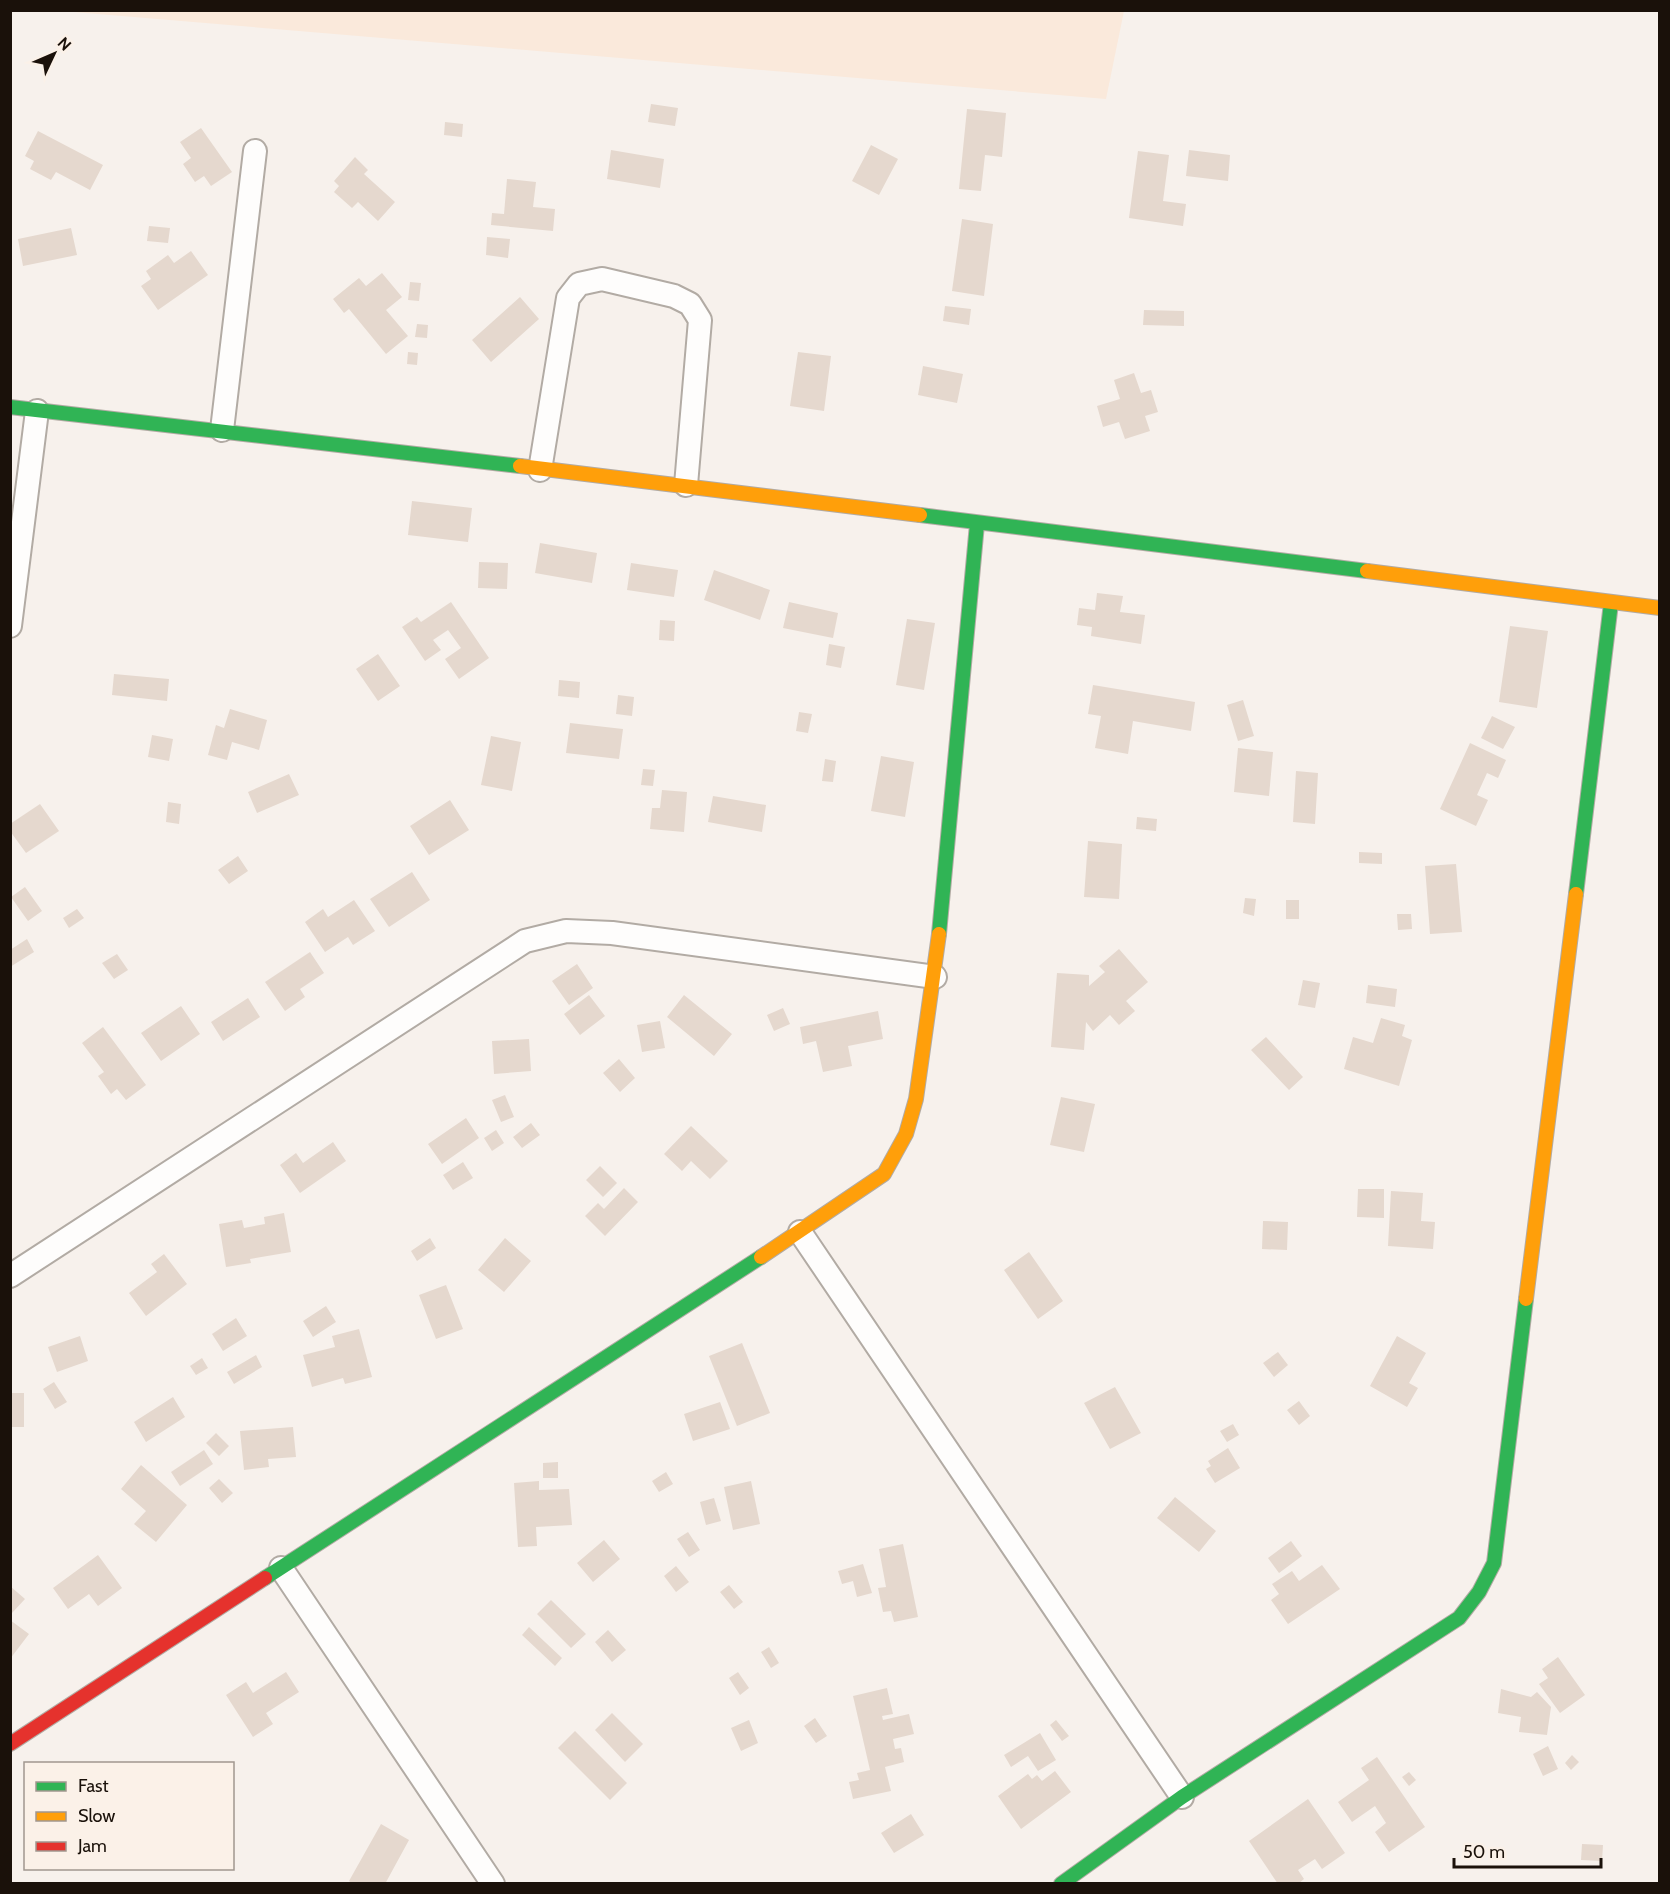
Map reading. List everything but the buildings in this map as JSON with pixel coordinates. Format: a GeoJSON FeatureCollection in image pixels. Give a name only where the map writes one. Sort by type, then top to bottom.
{"type":"FeatureCollection","features":[{"type":"Feature","properties":{"kind":"street"},"geometry":{"type":"LineString","coordinates":[[222,430],[255,151]]}},
{"type":"Feature","properties":{"kind":"street"},"geometry":{"type":"LineString","coordinates":[[540,470],[568,298],[579,284],[602,279],[674,296],[690,304],[700,320],[686,485]]}},
{"type":"Feature","properties":{"kind":"street"},"geometry":{"type":"LineString","coordinates":[[10,407],[222,430],[540,470],[686,485],[977,524],[1659,608]]}},
{"type":"Feature","properties":{"kind":"street"},"geometry":{"type":"LineString","coordinates":[[10,626],[37,411]]}},
{"type":"Feature","properties":{"kind":"street"},"geometry":{"type":"LineString","coordinates":[[10,1744],[800,1232],[884,1174],[906,1134],[916,1099],[935,977],[977,524]]}},
{"type":"Feature","properties":{"kind":"street"},"geometry":{"type":"LineString","coordinates":[[1061,1884],[1182,1797],[1459,1618],[1479,1592],[1494,1563],[1611,603]]}},
{"type":"Feature","properties":{"kind":"street"},"geometry":{"type":"LineString","coordinates":[[10,1276],[525,941],[566,932],[612,933],[935,977]]}},
{"type":"Feature","properties":{"kind":"street"},"geometry":{"type":"LineString","coordinates":[[800,1232],[1182,1797]]}},
{"type":"Feature","properties":{"kind":"street"},"geometry":{"type":"LineString","coordinates":[[281,1568],[493,1884]]}},
{"type":"Feature","properties":{"kind":"shaded area"},"geometry":{"type":"Polygon","coordinates":[[[1124,10],[1106,99],[62,11],[1124,10]]]}},
{"type":"Feature","properties":{"kind":"traffic: fast"},"geometry":{"type":"LineString","coordinates":[[10,407],[520,466]]}},
{"type":"Feature","properties":{"kind":"traffic: fast"},"geometry":{"type":"LineString","coordinates":[[920,515],[1367,571]]}},
{"type":"Feature","properties":{"kind":"traffic: fast"},"geometry":{"type":"LineString","coordinates":[[939,934],[977,524]]}},
{"type":"Feature","properties":{"kind":"traffic: fast"},"geometry":{"type":"LineString","coordinates":[[1576,894],[1611,603]]}},
{"type":"Feature","properties":{"kind":"traffic: fast"},"geometry":{"type":"LineString","coordinates":[[265,1578],[761,1257]]}},
{"type":"Feature","properties":{"kind":"traffic: fast"},"geometry":{"type":"LineString","coordinates":[[1061,1884],[1182,1797],[1459,1618],[1479,1592],[1494,1563],[1526,1299]]}},
{"type":"Feature","properties":{"kind":"traffic: slow"},"geometry":{"type":"LineString","coordinates":[[520,466],[920,515]]}},
{"type":"Feature","properties":{"kind":"traffic: slow"},"geometry":{"type":"LineString","coordinates":[[1367,571],[1660,608]]}},
{"type":"Feature","properties":{"kind":"traffic: slow"},"geometry":{"type":"LineString","coordinates":[[1526,1299],[1576,894]]}},
{"type":"Feature","properties":{"kind":"traffic: slow"},"geometry":{"type":"LineString","coordinates":[[761,1257],[884,1174],[906,1134],[916,1099],[939,934]]}},
{"type":"Feature","properties":{"kind":"traffic: jam"},"geometry":{"type":"LineString","coordinates":[[10,1744],[265,1578]]}}]}
